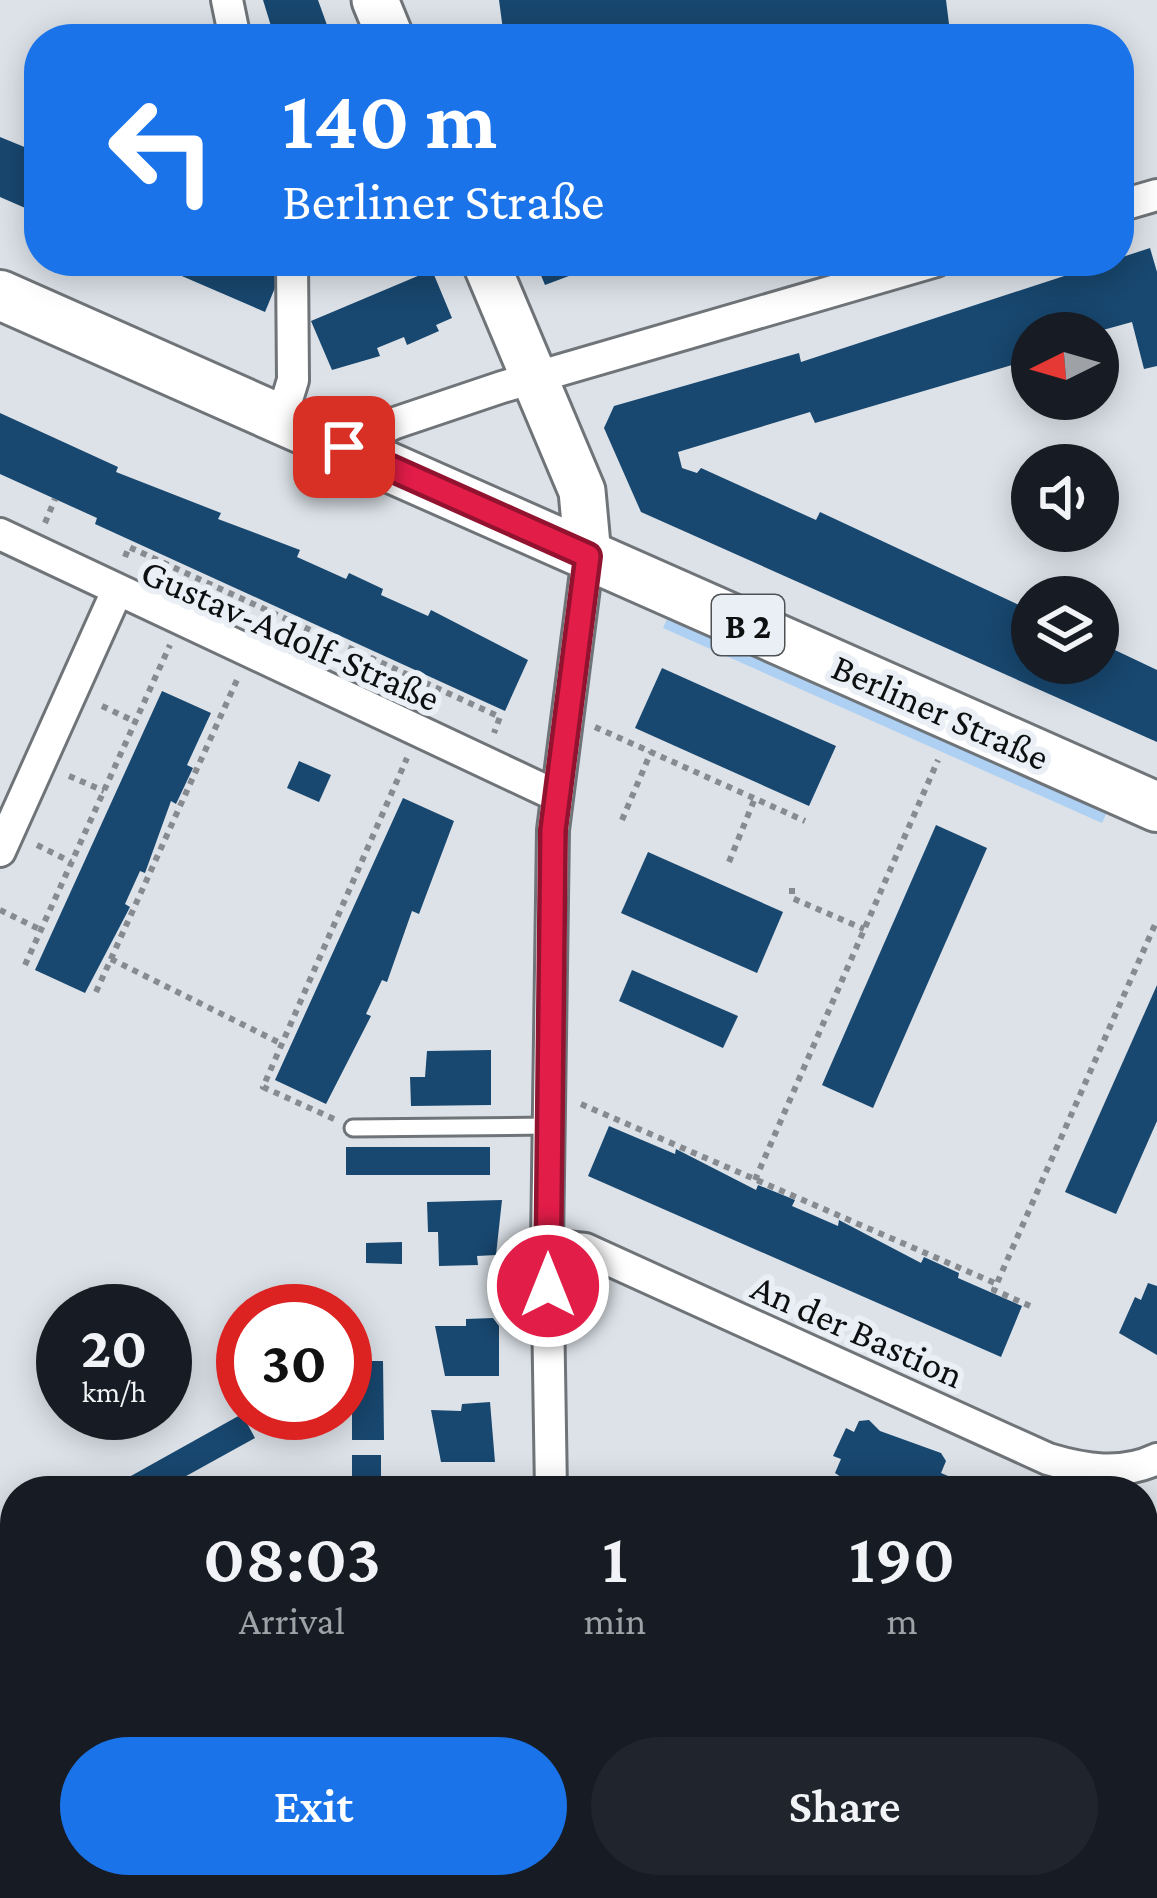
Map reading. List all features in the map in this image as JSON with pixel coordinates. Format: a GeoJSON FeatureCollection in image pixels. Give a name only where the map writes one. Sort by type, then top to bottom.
{"type":"FeatureCollection","features":[{"type":"Feature","properties":{"kind":"main road","name":"Berliner Straße"},"geometry":{"type":"LineString","coordinates":[[0,296],[1157,808]]}},
{"type":"Feature","properties":{"kind":"street"},"geometry":{"type":"LineString","coordinates":[[281,419],[292,380],[292,276]]}},
{"type":"Feature","properties":{"kind":"street"},"geometry":{"type":"LineString","coordinates":[[490,276],[582,491],[588,556],[586,605],[565,714],[557,796],[548,1111],[550,1476]]}},
{"type":"Feature","properties":{"kind":"street"},"geometry":{"type":"LineString","coordinates":[[344,447],[394,423],[885,276]]}},
{"type":"Feature","properties":{"kind":"street"},"geometry":{"type":"LineString","coordinates":[[0,534],[115,590]]}},
{"type":"Feature","properties":{"kind":"street","name":"Gustav-Adolf-Straße"},"geometry":{"type":"LineString","coordinates":[[0,851],[115,590],[557,796]]}},
{"type":"Feature","properties":{"kind":"street","name":"An der Bastion"},"geometry":{"type":"LineString","coordinates":[[547,1245],[585,1250],[1048,1459],[1081,1469],[1145,1472]]}},
{"type":"Feature","properties":{"kind":"lane"},"geometry":{"type":"LineString","coordinates":[[353,1128],[548,1111]]}},
{"type":"Feature","properties":{"kind":"path"},"geometry":{"type":"LineString","coordinates":[[115,590],[128,547],[500,717]]}},
{"type":"Feature","properties":{"kind":"path"},"geometry":{"type":"LineString","coordinates":[[25,964],[180,622]]}},
{"type":"Feature","properties":{"kind":"path"},"geometry":{"type":"LineString","coordinates":[[96,992],[248,655]]}},
{"type":"Feature","properties":{"kind":"path"},"geometry":{"type":"LineString","coordinates":[[565,714],[805,821]]}},
{"type":"Feature","properties":{"kind":"path"},"geometry":{"type":"LineString","coordinates":[[353,1128],[263,1087],[418,734]]}},
{"type":"Feature","properties":{"kind":"path"},"geometry":{"type":"LineString","coordinates":[[622,820],[651,752]]}},
{"type":"Feature","properties":{"kind":"path"},"geometry":{"type":"LineString","coordinates":[[755,1180],[938,760]]}},
{"type":"Feature","properties":{"kind":"path"},"geometry":{"type":"LineString","coordinates":[[729,862],[755,798]]}},
{"type":"Feature","properties":{"kind":"path"},"geometry":{"type":"LineString","coordinates":[[792,888],[792,898],[864,929]]}},
{"type":"Feature","properties":{"kind":"path"},"geometry":{"type":"LineString","coordinates":[[0,910],[41,930]]}},
{"type":"Feature","properties":{"kind":"path"},"geometry":{"type":"LineString","coordinates":[[1030,1306],[994,1290],[1157,920]]}},
{"type":"Feature","properties":{"kind":"path"},"geometry":{"type":"LineString","coordinates":[[111,959],[281,1043]]}},
{"type":"Feature","properties":{"kind":"path"},"geometry":{"type":"LineString","coordinates":[[548,1111],[577,1102],[997,1284]]}},
{"type":"Feature","properties":{"kind":"shaded area"},"geometry":{"type":"Polygon","coordinates":[[[667,619],[1106,813],[1102,823],[663,628],[667,619]]]}},
{"type":"Feature","properties":{"kind":"building"},"geometry":{"type":"Polygon","coordinates":[[[263,0],[318,0],[327,24],[270,24],[263,0]]]}},
{"type":"Feature","properties":{"kind":"building"},"geometry":{"type":"Polygon","coordinates":[[[499,0],[946,0],[949,24],[502,24],[499,0]]]}},
{"type":"Feature","properties":{"kind":"building"},"geometry":{"type":"Polygon","coordinates":[[[0,137],[24,147],[24,207],[0,197],[0,137]]]}},
{"type":"Feature","properties":{"kind":"building"},"geometry":{"type":"Polygon","coordinates":[[[1150,248],[1157,272],[1157,366],[1144,369],[1132,322],[1119,326],[1119,312],[1011,312],[1011,365],[815,423],[810,412],[678,452],[682,468],[697,473],[701,468],[816,520],[820,512],[1011,601],[1011,677],[641,512],[604,428],[614,406],[799,353],[801,362],[1064,276],[1134,276],[1134,253],[1150,248]]]}},
{"type":"Feature","properties":{"kind":"building"},"geometry":{"type":"Polygon","coordinates":[[[182,276],[280,276],[265,312],[182,276]]]}},
{"type":"Feature","properties":{"kind":"building"},"geometry":{"type":"Polygon","coordinates":[[[418,276],[434,276],[452,318],[436,325],[439,331],[407,345],[404,337],[377,348],[380,356],[332,370],[311,321],[418,276]]]}},
{"type":"Feature","properties":{"kind":"building"},"geometry":{"type":"Polygon","coordinates":[[[541,276],[569,276],[545,285],[541,276]]]}},
{"type":"Feature","properties":{"kind":"building"},"geometry":{"type":"Polygon","coordinates":[[[0,413],[118,467],[116,472],[221,513],[218,519],[300,550],[297,557],[346,579],[349,573],[383,589],[381,595],[428,616],[431,610],[528,660],[505,711],[95,524],[97,518],[0,474],[0,413]]]}},
{"type":"Feature","properties":{"kind":"building"},"geometry":{"type":"Polygon","coordinates":[[[1119,652],[1157,670],[1157,742],[1027,684],[1119,684],[1119,652]]]}},
{"type":"Feature","properties":{"kind":"building"},"geometry":{"type":"Polygon","coordinates":[[[662,668],[836,746],[809,806],[635,728],[662,668]]]}},
{"type":"Feature","properties":{"kind":"building"},"geometry":{"type":"Polygon","coordinates":[[[162,691],[211,713],[187,765],[193,768],[176,804],[171,801],[145,873],[140,871],[125,904],[130,907],[85,993],[35,970],[162,691]]]}},
{"type":"Feature","properties":{"kind":"building"},"geometry":{"type":"Polygon","coordinates":[[[299,761],[331,775],[319,802],[287,788],[299,761]]]}},
{"type":"Feature","properties":{"kind":"building"},"geometry":{"type":"Polygon","coordinates":[[[403,798],[454,821],[419,914],[412,911],[387,982],[382,980],[366,1014],[371,1016],[326,1104],[275,1080],[403,798]]]}},
{"type":"Feature","properties":{"kind":"building"},"geometry":{"type":"Polygon","coordinates":[[[936,825],[987,848],[873,1108],[822,1085],[936,825]]]}},
{"type":"Feature","properties":{"kind":"building"},"geometry":{"type":"Polygon","coordinates":[[[648,852],[783,912],[757,973],[621,913],[648,852]]]}},
{"type":"Feature","properties":{"kind":"building"},"geometry":{"type":"Polygon","coordinates":[[[632,970],[738,1016],[723,1048],[619,1001],[632,970]]]}},
{"type":"Feature","properties":{"kind":"building"},"geometry":{"type":"Polygon","coordinates":[[[1157,985],[1157,1121],[1116,1214],[1065,1192],[1157,985]]]}},
{"type":"Feature","properties":{"kind":"building"},"geometry":{"type":"Polygon","coordinates":[[[491,1050],[491,1105],[411,1106],[410,1077],[425,1077],[427,1051],[491,1050]]]}},
{"type":"Feature","properties":{"kind":"building"},"geometry":{"type":"Polygon","coordinates":[[[609,1126],[675,1154],[676,1149],[756,1190],[758,1185],[795,1200],[792,1206],[838,1226],[839,1220],[921,1263],[924,1257],[1022,1306],[1001,1357],[588,1176],[609,1126]]]}},
{"type":"Feature","properties":{"kind":"building"},"geometry":{"type":"Polygon","coordinates":[[[346,1147],[490,1147],[490,1175],[346,1175],[346,1147]]]}},
{"type":"Feature","properties":{"kind":"building"},"geometry":{"type":"Polygon","coordinates":[[[502,1200],[496,1255],[477,1256],[478,1265],[439,1266],[438,1232],[428,1232],[427,1202],[502,1200]]]}},
{"type":"Feature","properties":{"kind":"building"},"geometry":{"type":"Polygon","coordinates":[[[402,1242],[402,1264],[366,1263],[366,1243],[402,1242]]]}},
{"type":"Feature","properties":{"kind":"building"},"geometry":{"type":"Polygon","coordinates":[[[1148,1283],[1157,1286],[1157,1355],[1119,1333],[1135,1297],[1141,1300],[1148,1283]]]}},
{"type":"Feature","properties":{"kind":"building"},"geometry":{"type":"Polygon","coordinates":[[[493,1318],[499,1326],[499,1376],[445,1376],[435,1326],[466,1326],[466,1319],[493,1318]]]}},
{"type":"Feature","properties":{"kind":"building"},"geometry":{"type":"Polygon","coordinates":[[[372,1361],[383,1361],[384,1440],[372,1440],[372,1361]]]}},
{"type":"Feature","properties":{"kind":"building"},"geometry":{"type":"Polygon","coordinates":[[[490,1402],[495,1462],[441,1462],[431,1410],[461,1411],[462,1404],[490,1402]]]}},
{"type":"Feature","properties":{"kind":"building"},"geometry":{"type":"Polygon","coordinates":[[[869,1420],[880,1431],[941,1453],[946,1461],[941,1473],[948,1476],[840,1476],[835,1473],[841,1459],[833,1456],[846,1428],[854,1432],[859,1421],[869,1420]]]}},
{"type":"Feature","properties":{"kind":"building"},"geometry":{"type":"Polygon","coordinates":[[[216,1429],[216,1440],[251,1440],[186,1476],[131,1476],[216,1429]]]}},
{"type":"Feature","properties":{"kind":"building"},"geometry":{"type":"Polygon","coordinates":[[[352,1455],[381,1455],[381,1476],[352,1476],[352,1455]]]}},
{"type":"Feature","properties":{"kind":"route"},"geometry":{"type":"LineString","coordinates":[[344,447],[588,556],[586,605],[574,649],[553,830],[548,1286]]}}]}
